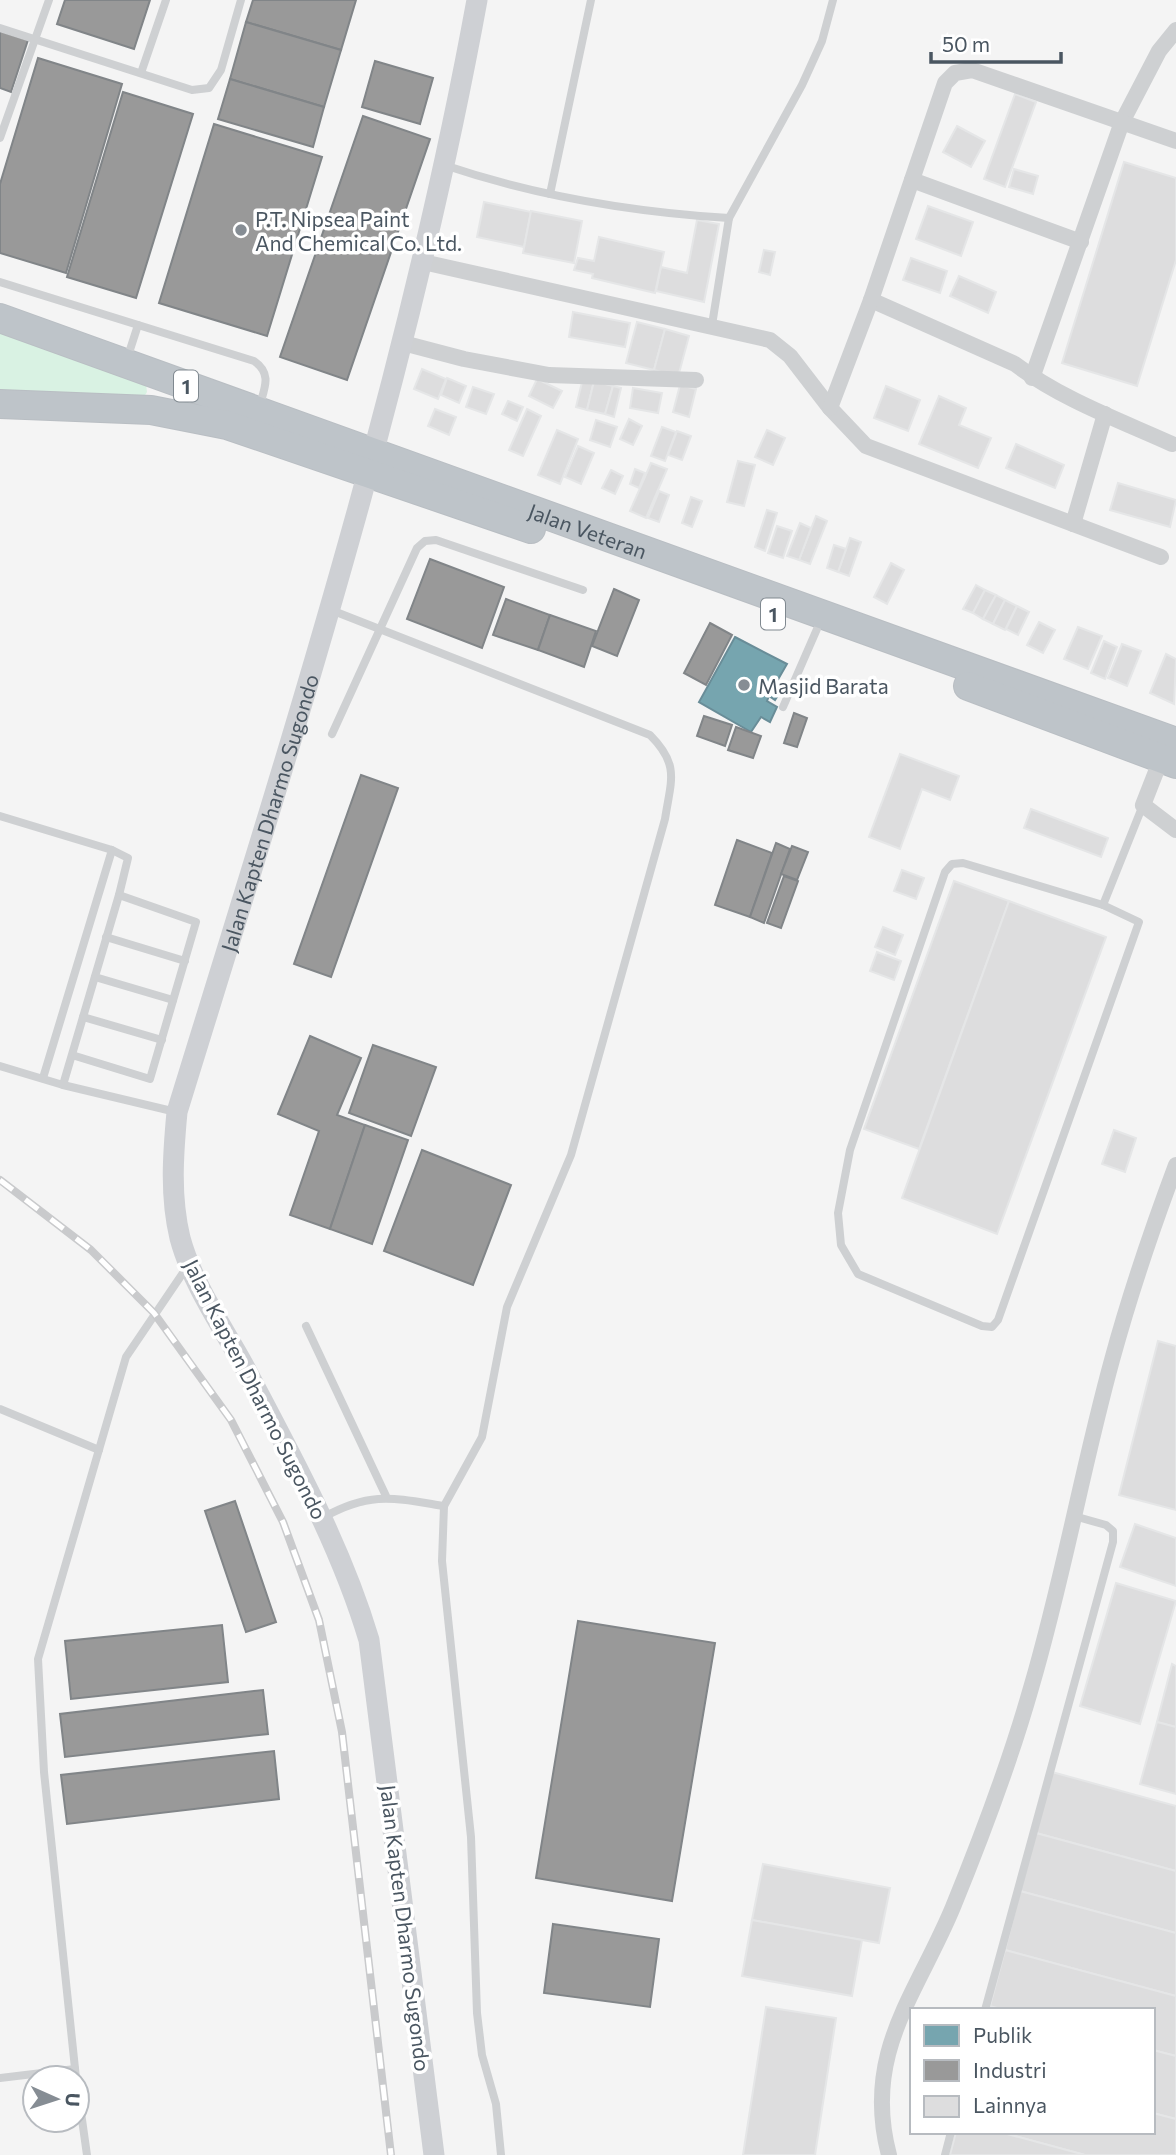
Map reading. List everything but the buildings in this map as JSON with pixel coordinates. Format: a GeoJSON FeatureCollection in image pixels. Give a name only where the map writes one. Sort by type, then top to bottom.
{"type":"FeatureCollection","features":[{"type":"Feature","properties":{"kind":"highway","name":"Jalan Veteran"},"geometry":{"type":"LineString","coordinates":[[0,318],[258,411],[370,462],[817,629],[1171,755]]}},
{"type":"Feature","properties":{"kind":"highway"},"geometry":{"type":"LineString","coordinates":[[151,410],[159,377]]}},
{"type":"Feature","properties":{"kind":"highway","name":"Jalan Veteran"},"geometry":{"type":"LineString","coordinates":[[0,404],[151,410],[227,425],[370,462],[1171,755]]}},
{"type":"Feature","properties":{"kind":"main road","name":"Jalan Kapten Dharmo Sugondo"},"geometry":{"type":"LineString","coordinates":[[434,2155],[369,1640],[356,1595],[324,1517],[189,1264],[175,1215],[172,1169],[177,1112],[331,610],[403,343],[444,165],[477,0]]}},
{"type":"Feature","properties":{"kind":"street"},"geometry":{"type":"LineString","coordinates":[[1032,378],[1122,122],[1159,51],[1176,30]]}},
{"type":"Feature","properties":{"kind":"street"},"geometry":{"type":"LineString","coordinates":[[830,408],[871,300],[945,83],[955,73],[972,70],[1176,141]]}},
{"type":"Feature","properties":{"kind":"street"},"geometry":{"type":"LineString","coordinates":[[912,180],[1081,242]]}},
{"type":"Feature","properties":{"kind":"street"},"geometry":{"type":"LineString","coordinates":[[422,262],[712,324],[770,340],[790,356],[830,408],[866,446],[1161,557]]}},
{"type":"Feature","properties":{"kind":"street"},"geometry":{"type":"LineString","coordinates":[[871,300],[1015,364],[1032,378],[1172,444]]}},
{"type":"Feature","properties":{"kind":"street"},"geometry":{"type":"LineString","coordinates":[[403,343],[464,359],[550,375],[696,380]]}},
{"type":"Feature","properties":{"kind":"street"},"geometry":{"type":"LineString","coordinates":[[1073,524],[1105,414]]}},
{"type":"Feature","properties":{"kind":"street"},"geometry":{"type":"LineString","coordinates":[[1171,755],[1143,805],[1176,830]]}},
{"type":"Feature","properties":{"kind":"street"},"geometry":{"type":"LineString","coordinates":[[889,2155],[883,2133],[884,2063],[902,2008],[941,1935],[981,1839],[1031,1688],[1115,1349],[1144,1250],[1176,1165]]}},
{"type":"Feature","properties":{"kind":"lane"},"geometry":{"type":"LineString","coordinates":[[0,138],[49,0]]}},
{"type":"Feature","properties":{"kind":"lane"},"geometry":{"type":"LineString","coordinates":[[141,73],[166,0]]}},
{"type":"Feature","properties":{"kind":"lane"},"geometry":{"type":"LineString","coordinates":[[0,28],[192,90],[209,88],[221,70],[241,0]]}},
{"type":"Feature","properties":{"kind":"lane"},"geometry":{"type":"LineString","coordinates":[[550,194],[591,0]]}},
{"type":"Feature","properties":{"kind":"lane"},"geometry":{"type":"LineString","coordinates":[[712,324],[729,218],[802,85],[822,41],[833,0]]}},
{"type":"Feature","properties":{"kind":"lane"},"geometry":{"type":"LineString","coordinates":[[444,165],[550,194],[660,214],[729,218]]}},
{"type":"Feature","properties":{"kind":"lane"},"geometry":{"type":"LineString","coordinates":[[0,282],[254,361],[263,368],[267,379],[258,411]]}},
{"type":"Feature","properties":{"kind":"lane"},"geometry":{"type":"LineString","coordinates":[[125,363],[138,325]]}},
{"type":"Feature","properties":{"kind":"lane"},"geometry":{"type":"LineString","coordinates":[[332,734],[417,548],[425,541],[436,540],[583,590]]}},
{"type":"Feature","properties":{"kind":"lane"},"geometry":{"type":"LineString","coordinates":[[331,610],[650,735],[667,752],[671,775],[666,819],[571,1155],[507,1307],[482,1437],[444,1506],[442,1560],[471,1837],[477,2013],[482,2055],[496,2104],[500,2155]]}},
{"type":"Feature","properties":{"kind":"lane"},"geometry":{"type":"LineString","coordinates":[[783,707],[817,629]]}},
{"type":"Feature","properties":{"kind":"lane"},"geometry":{"type":"LineString","coordinates":[[1103,905],[1143,805]]}},
{"type":"Feature","properties":{"kind":"lane"},"geometry":{"type":"LineString","coordinates":[[0,816],[112,849],[128,858],[63,1085]]}},
{"type":"Feature","properties":{"kind":"lane"},"geometry":{"type":"LineString","coordinates":[[43,1078],[112,849]]}},
{"type":"Feature","properties":{"kind":"lane"},"geometry":{"type":"LineString","coordinates":[[963,863],[1103,905],[1133,918],[1139,922],[1138,928],[998,1320],[992,1327],[982,1326],[858,1274],[841,1245],[838,1213],[850,1150],[944,872],[952,864],[963,863]]}},
{"type":"Feature","properties":{"kind":"lane"},"geometry":{"type":"LineString","coordinates":[[72,1055],[150,1079],[197,922],[119,895]]}},
{"type":"Feature","properties":{"kind":"lane"},"geometry":{"type":"LineString","coordinates":[[106,937],[185,961]]}},
{"type":"Feature","properties":{"kind":"lane"},"geometry":{"type":"LineString","coordinates":[[94,977],[173,1000]]}},
{"type":"Feature","properties":{"kind":"lane"},"geometry":{"type":"LineString","coordinates":[[83,1017],[162,1040]]}},
{"type":"Feature","properties":{"kind":"lane"},"geometry":{"type":"LineString","coordinates":[[0,1066],[63,1085],[177,1112]]}},
{"type":"Feature","properties":{"kind":"lane"},"geometry":{"type":"LineString","coordinates":[[75,2064],[44,1772],[38,1659],[126,1357],[189,1264]]}},
{"type":"Feature","properties":{"kind":"lane"},"geometry":{"type":"LineString","coordinates":[[306,1326],[386,1496]]}},
{"type":"Feature","properties":{"kind":"lane"},"geometry":{"type":"LineString","coordinates":[[0,1409],[99,1450]]}},
{"type":"Feature","properties":{"kind":"lane"},"geometry":{"type":"LineString","coordinates":[[324,1517],[346,1505],[386,1496],[444,1506]]}},
{"type":"Feature","properties":{"kind":"lane"},"geometry":{"type":"LineString","coordinates":[[986,2008],[1113,1542],[1113,1531],[1106,1525],[1073,1516]]}},
{"type":"Feature","properties":{"kind":"lane"},"geometry":{"type":"LineString","coordinates":[[0,2078],[21,2077]]}},
{"type":"Feature","properties":{"kind":"lane"},"geometry":{"type":"LineString","coordinates":[[84,2134],[87,2155]]}},
{"type":"Feature","properties":{"kind":"lane"},"geometry":{"type":"LineString","coordinates":[[945,2155],[950,2134]]}},
{"type":"Feature","properties":{"kind":"green space"},"geometry":{"type":"Polygon","coordinates":[[[0,332],[146,384],[147,392],[142,400],[0,393],[0,332]]]}},
{"type":"Feature","properties":{"kind":"railway"},"geometry":{"type":"LineString","coordinates":[[0,1180],[91,1250],[154,1313],[231,1420],[283,1522],[319,1620],[342,1732],[391,2155]]}},
{"type":"Feature","properties":{"kind":"place","name":"P.T. Nipsea Paint And Chemical Co. Ltd."},"geometry":{"type":"Point","coordinates":[241,230]}},
{"type":"Feature","properties":{"kind":"place","name":"Masjid Barata"},"geometry":{"type":"Point","coordinates":[744,685]}}]}
